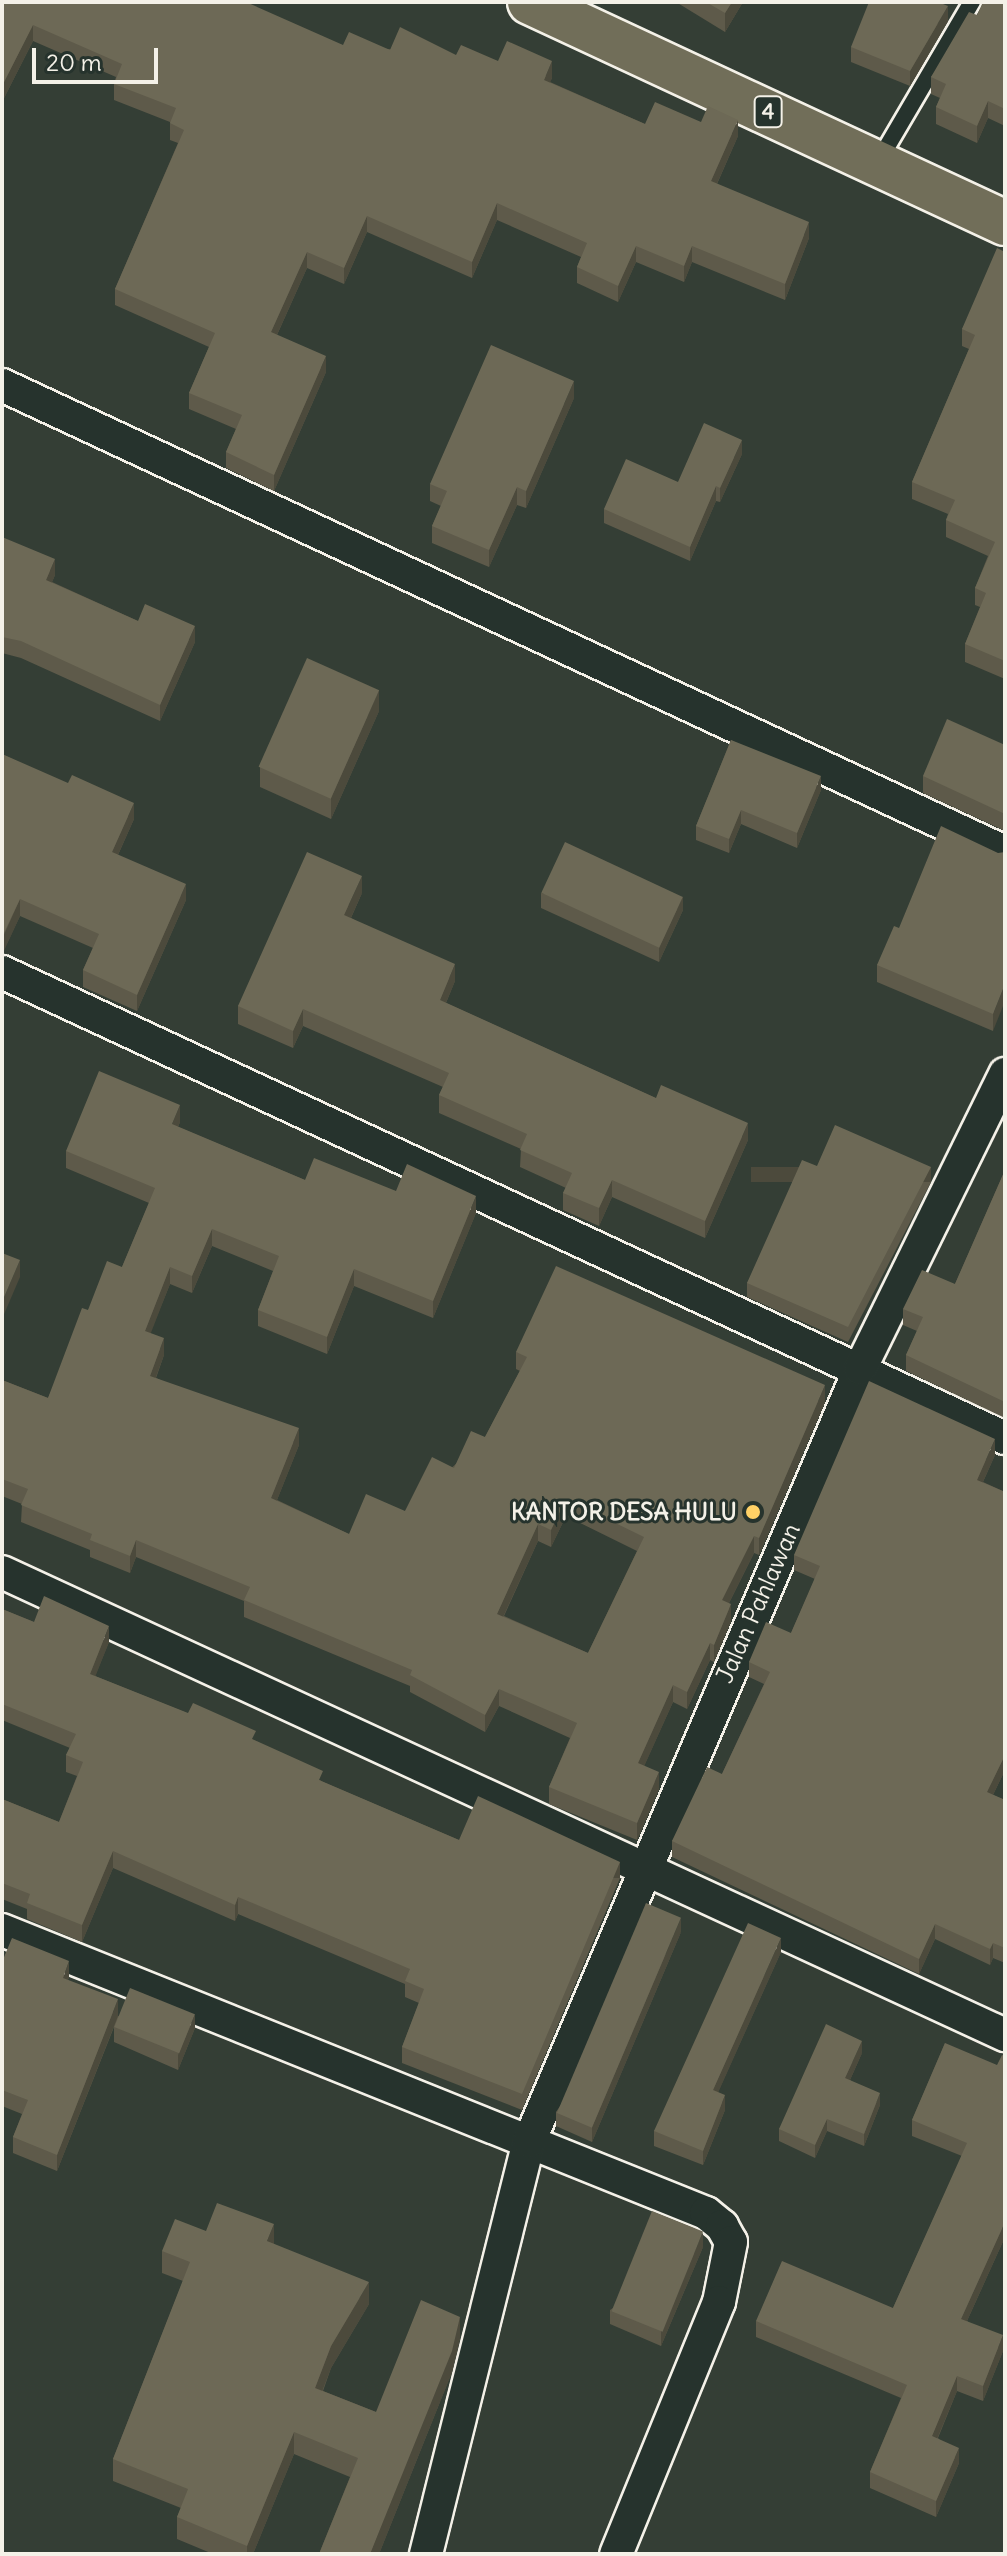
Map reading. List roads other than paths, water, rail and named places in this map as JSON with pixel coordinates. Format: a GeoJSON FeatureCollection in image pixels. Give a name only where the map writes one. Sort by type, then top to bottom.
{"type":"FeatureCollection","features":[{"type":"Feature","properties":{"kind":"highway","name":"4"},"geometry":{"type":"LineString","coordinates":[[530,2],[1005,223]]}},
{"type":"Feature","properties":{"kind":"street"},"geometry":{"type":"LineString","coordinates":[[2,385],[1005,852]]}},
{"type":"Feature","properties":{"kind":"street"},"geometry":{"type":"LineString","coordinates":[[2,972],[1005,1438]]}},
{"type":"Feature","properties":{"kind":"street","name":"Jalan Pahlawan"},"geometry":{"type":"LineString","coordinates":[[426,2554],[529,2142],[642,1870],[860,1369],[1005,1074]]}},
{"type":"Feature","properties":{"kind":"street"},"geometry":{"type":"LineString","coordinates":[[2,1572],[1005,2035]]}},
{"type":"Feature","properties":{"kind":"street"},"geometry":{"type":"LineString","coordinates":[[2,1930],[706,2213],[731,2242],[719,2302],[616,2554]]}},
{"type":"Feature","properties":{"kind":"lane"},"geometry":{"type":"LineString","coordinates":[[877,163],[972,2]]}},
{"type":"Feature","properties":{"kind":"place","name":"KANTOR DESA HULU"},"geometry":{"type":"Point","coordinates":[753,1512]}}]}
